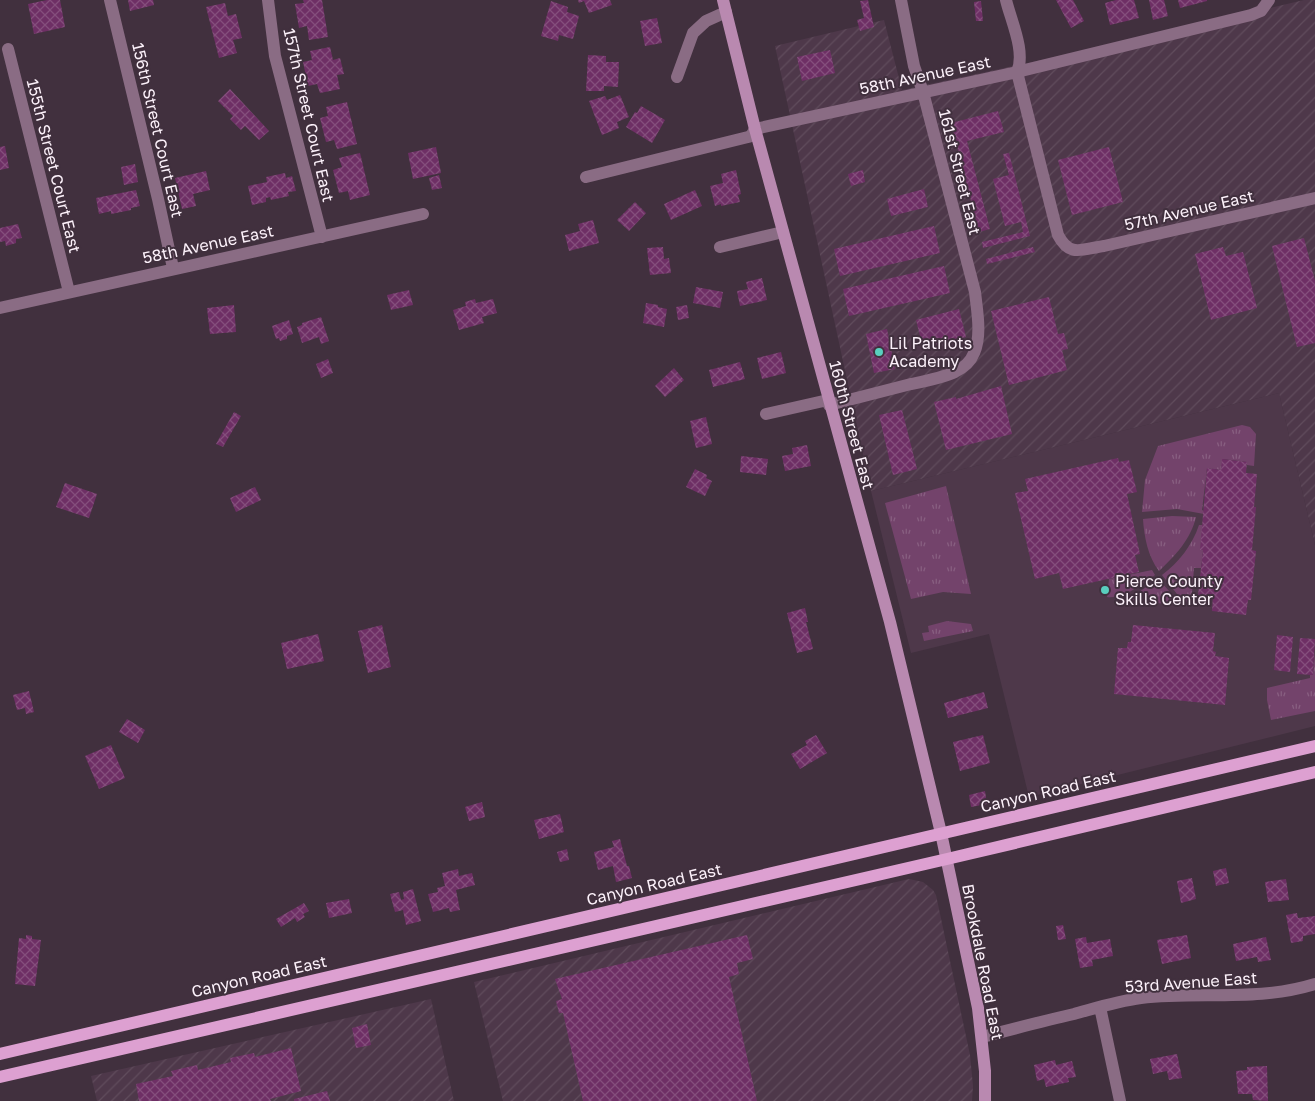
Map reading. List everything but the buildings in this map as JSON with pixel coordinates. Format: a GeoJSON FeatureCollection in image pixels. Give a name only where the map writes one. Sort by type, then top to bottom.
{"type":"FeatureCollection","features":[{"type":"Feature","properties":{"kind":"main road","name":"160th Street East"},"geometry":{"type":"LineString","coordinates":[[725,6],[755,129],[890,622],[946,859]]}},
{"type":"Feature","properties":{"kind":"main road","name":"Canyon Road East"},"geometry":{"type":"LineString","coordinates":[[0,1054],[1315,746]]}},
{"type":"Feature","properties":{"kind":"main road"},"geometry":{"type":"LineString","coordinates":[[0,1077],[1315,772]]}},
{"type":"Feature","properties":{"kind":"main road","name":"Brookdale Road East"},"geometry":{"type":"LineString","coordinates":[[946,859],[978,1008],[985,1071],[985,1101]]}},
{"type":"Feature","properties":{"kind":"street","name":"156th Street Court East"},"geometry":{"type":"LineString","coordinates":[[110,0],[173,268]]}},
{"type":"Feature","properties":{"kind":"street","name":"157th Street Court East"},"geometry":{"type":"LineString","coordinates":[[268,0],[275,56],[322,237]]}},
{"type":"Feature","properties":{"kind":"street","name":"161st Street East"},"geometry":{"type":"LineString","coordinates":[[829,403],[954,372],[965,366],[974,354],[978,322],[975,292],[923,92],[914,66],[901,0]]}},
{"type":"Feature","properties":{"kind":"street"},"geometry":{"type":"LineString","coordinates":[[1006,0],[1020,52],[1020,64],[1016,72]]}},
{"type":"Feature","properties":{"kind":"street","name":"58th Avenue East"},"geometry":{"type":"LineString","coordinates":[[586,177],[748,137],[751,136],[755,129],[1016,72],[1251,15],[1261,11],[1269,0]]}},
{"type":"Feature","properties":{"kind":"street"},"geometry":{"type":"LineString","coordinates":[[676,77],[693,33],[725,6]]}},
{"type":"Feature","properties":{"kind":"street","name":"155th Street Court East"},"geometry":{"type":"LineString","coordinates":[[8,49],[68,292]]}},
{"type":"Feature","properties":{"kind":"street","name":"57th Avenue East"},"geometry":{"type":"LineString","coordinates":[[1016,72],[1058,235],[1064,246],[1070,250],[1077,251],[1104,246],[1315,198]]}},
{"type":"Feature","properties":{"kind":"street","name":"58th Avenue East"},"geometry":{"type":"LineString","coordinates":[[0,308],[173,268],[423,214]]}},
{"type":"Feature","properties":{"kind":"street"},"geometry":{"type":"LineString","coordinates":[[720,247],[783,232]]}},
{"type":"Feature","properties":{"kind":"street"},"geometry":{"type":"LineString","coordinates":[[766,414],[829,403]]}},
{"type":"Feature","properties":{"kind":"street","name":"53rd Avenue East"},"geometry":{"type":"LineString","coordinates":[[982,1037],[1141,998],[1260,994],[1315,984]]}},
{"type":"Feature","properties":{"kind":"street"},"geometry":{"type":"LineString","coordinates":[[1100,1007],[1120,1101]]}},
{"type":"Feature","properties":{"kind":"shaded area"},"geometry":{"type":"Polygon","coordinates":[[[1304,0],[1315,0],[1315,545],[1279,393],[871,491],[775,46],[884,20],[902,90],[1097,48],[1304,0]]]}},
{"type":"Feature","properties":{"kind":"shaded area","name":"Pierce County Skills Center"},"geometry":{"type":"Polygon","coordinates":[[[1279,393],[1315,545],[1315,726],[1029,797],[989,634],[911,653],[871,491],[1279,393]]]}},
{"type":"Feature","properties":{"kind":"shaded area"},"geometry":{"type":"Polygon","coordinates":[[[909,879],[923,882],[936,895],[970,1055],[973,1086],[972,1101],[503,1101],[474,982],[909,879]]]}},
{"type":"Feature","properties":{"kind":"shaded area"},"geometry":{"type":"Polygon","coordinates":[[[431,999],[454,1101],[97,1101],[91,1076],[431,999]]]}},
{"type":"Feature","properties":{"kind":"green space"},"geometry":{"type":"Polygon","coordinates":[[[1242,425],[1250,427],[1256,434],[1254,466],[1247,465],[1247,462],[1223,459],[1221,470],[1207,468],[1202,510],[1204,514],[1177,509],[1142,512],[1145,480],[1158,446],[1242,425]]]}},
{"type":"Feature","properties":{"kind":"green space"},"geometry":{"type":"Polygon","coordinates":[[[946,486],[971,594],[943,592],[911,599],[885,503],[946,486]]]}},
{"type":"Feature","properties":{"kind":"green space"},"geometry":{"type":"Polygon","coordinates":[[[1172,516],[1196,517],[1186,540],[1159,571],[1147,546],[1143,519],[1172,516]]]}},
{"type":"Feature","properties":{"kind":"green space"},"geometry":{"type":"Polygon","coordinates":[[[1199,525],[1203,525],[1201,550],[1203,550],[1201,568],[1194,568],[1191,605],[1177,594],[1162,575],[1184,553],[1193,540],[1199,525]]]}},
{"type":"Feature","properties":{"kind":"green space"},"geometry":{"type":"Polygon","coordinates":[[[1152,570],[1155,575],[1133,590],[1120,596],[1107,597],[1109,579],[1152,570]]]}},
{"type":"Feature","properties":{"kind":"green space"},"geometry":{"type":"Polygon","coordinates":[[[1158,579],[1183,606],[1124,599],[1139,592],[1158,579]]]}},
{"type":"Feature","properties":{"kind":"green space"},"geometry":{"type":"Polygon","coordinates":[[[947,621],[971,624],[973,631],[924,641],[922,633],[929,632],[928,626],[947,621]]]}},
{"type":"Feature","properties":{"kind":"green space"},"geometry":{"type":"Polygon","coordinates":[[[1315,652],[1315,711],[1271,720],[1267,688],[1310,678],[1310,675],[1313,675],[1315,652]]]}},
{"type":"Feature","properties":{"kind":"place","name":"Lil Patriots Academy"},"geometry":{"type":"Point","coordinates":[879,352]}},
{"type":"Feature","properties":{"kind":"place","name":"Pierce County Skills Center"},"geometry":{"type":"Point","coordinates":[1105,590]}}]}
